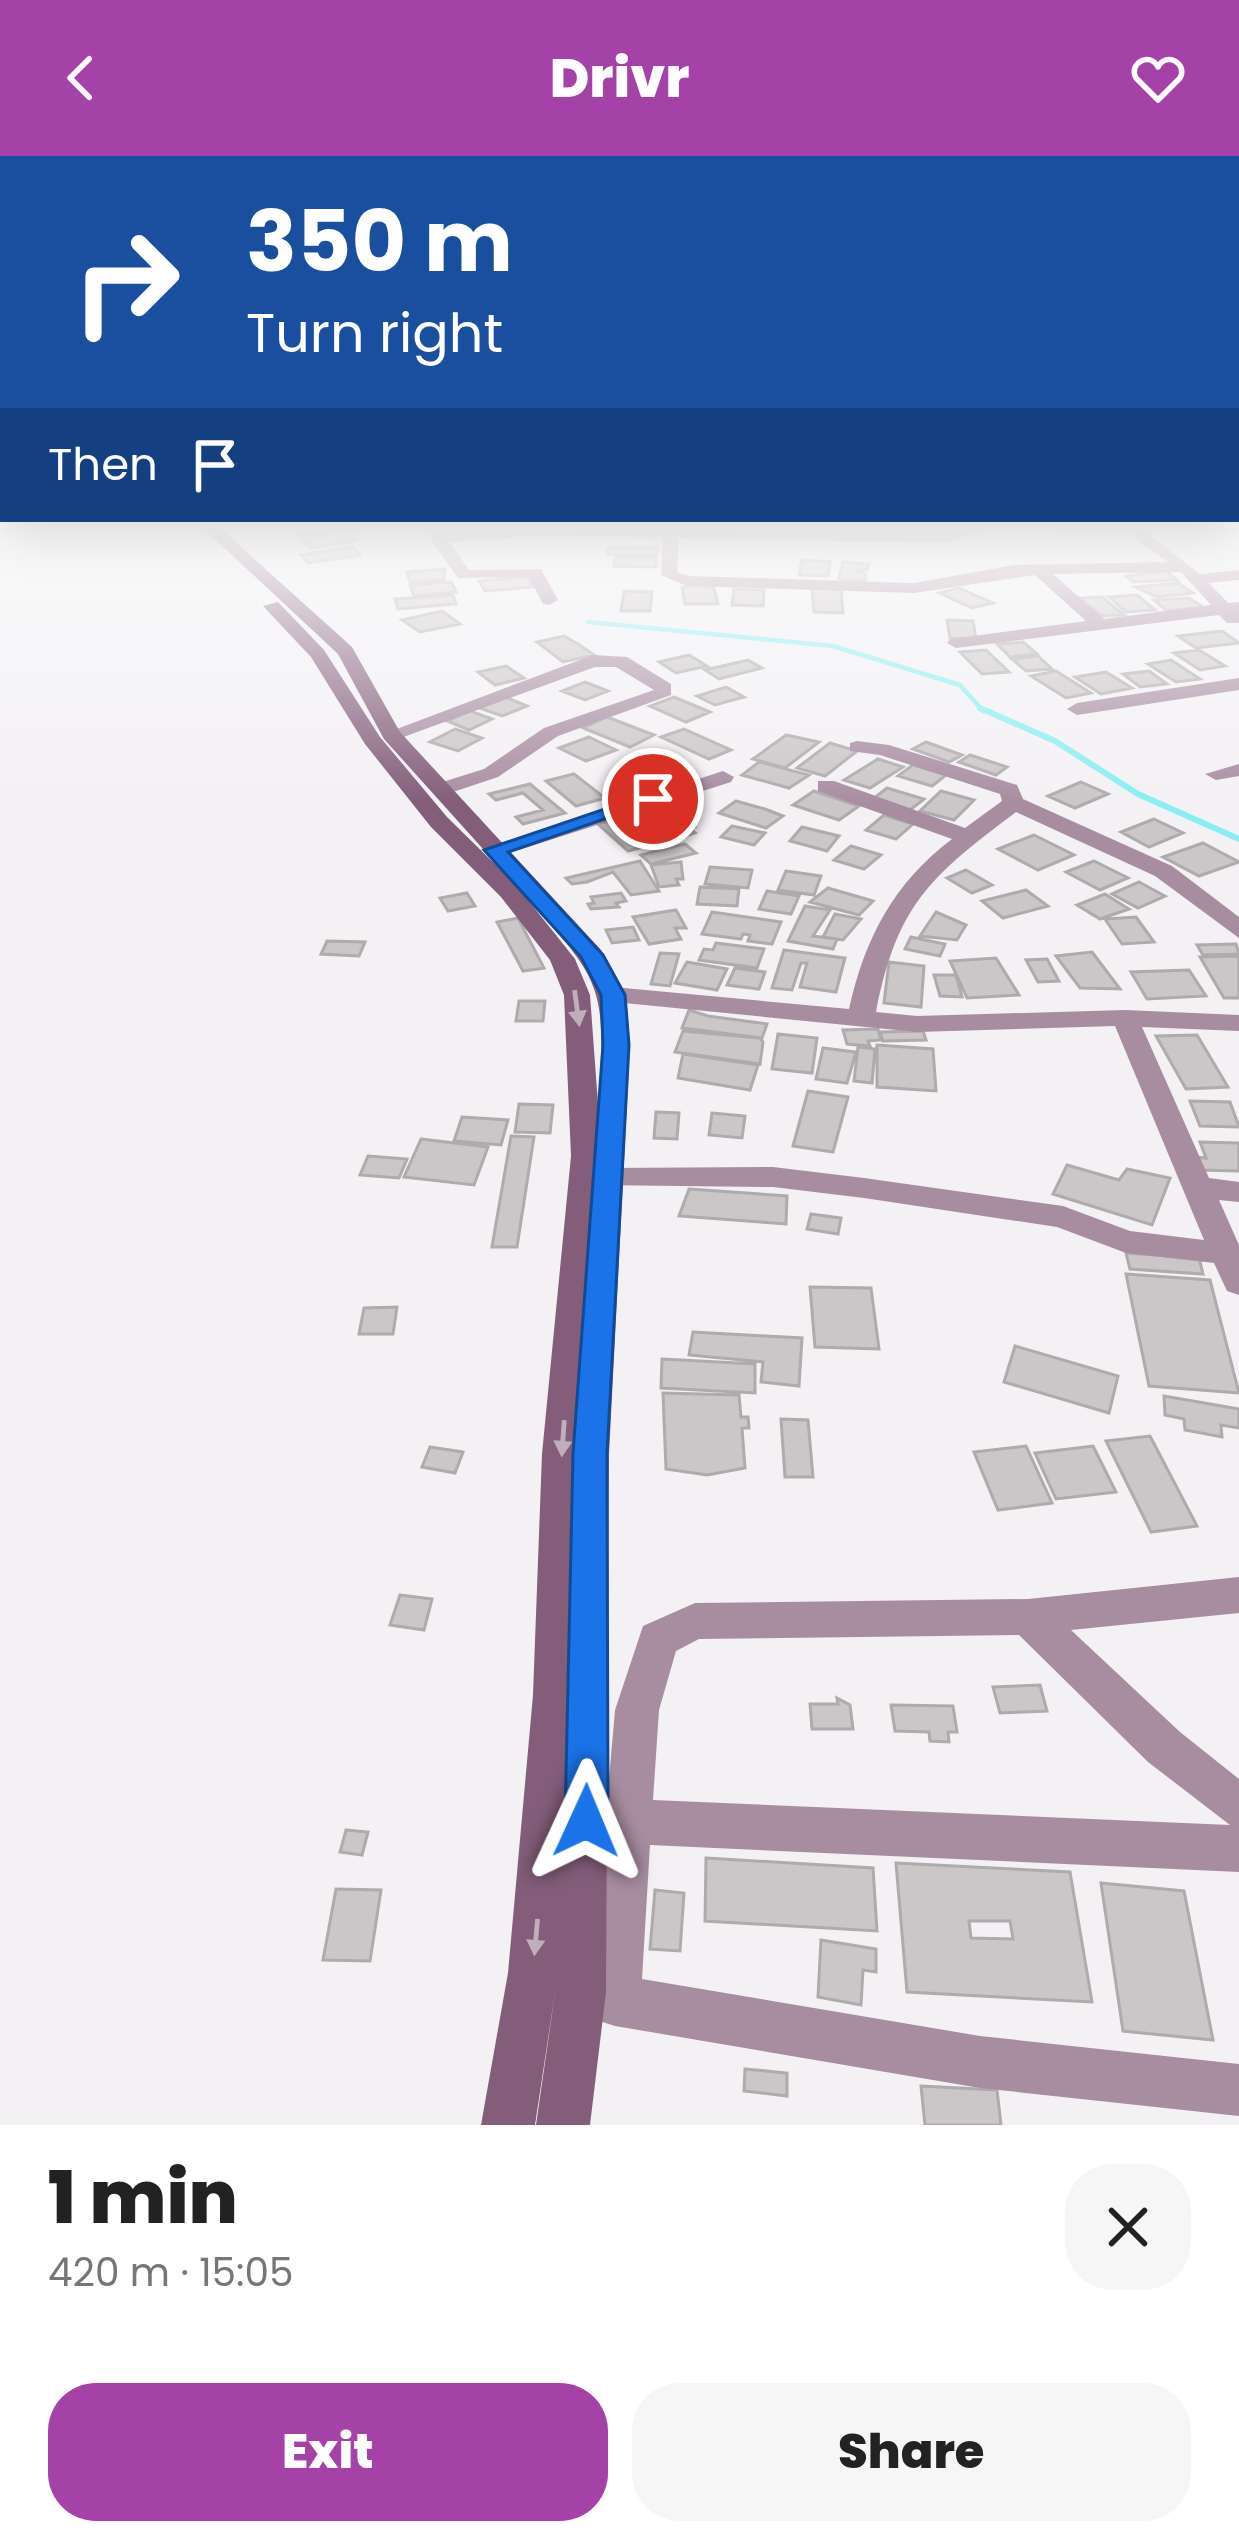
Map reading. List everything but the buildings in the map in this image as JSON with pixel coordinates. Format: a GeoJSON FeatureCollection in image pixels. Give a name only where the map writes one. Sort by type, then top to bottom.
{"type":"FeatureCollection","features":[{"type":"Feature","properties":{"kind":"main road"},"geometry":{"type":"LineString","coordinates":[[296,620],[371,740],[562,958],[577,995],[598,1095],[607,1178],[590,1454],[598,1997],[563,2125]]}},
{"type":"Feature","properties":{"kind":"main road"},"geometry":{"type":"LineString","coordinates":[[303,620],[346,651],[391,735],[592,955],[613,995],[586,1156],[561,1454],[549,1779],[533,1973],[508,2125]]}},
{"type":"Feature","properties":{"kind":"street"},"geometry":{"type":"LineString","coordinates":[[1095,620],[1099,624]]}},
{"type":"Feature","properties":{"kind":"street"},"geometry":{"type":"LineString","coordinates":[[956,644],[1131,620]]}},
{"type":"Feature","properties":{"kind":"street"},"geometry":{"type":"LineString","coordinates":[[391,735],[592,661],[620,661],[664,688],[661,694],[551,732],[491,773],[441,790]]}},
{"type":"Feature","properties":{"kind":"street"},"geometry":{"type":"LineString","coordinates":[[1077,709],[1239,684]]}},
{"type":"Feature","properties":{"kind":"street"},"geometry":{"type":"LineString","coordinates":[[857,747],[999,785],[1009,790],[1014,802],[1150,865],[1211,904],[1239,931]]}},
{"type":"Feature","properties":{"kind":"street"},"geometry":{"type":"LineString","coordinates":[[494,850],[723,777]]}},
{"type":"Feature","properties":{"kind":"street"},"geometry":{"type":"LineString","coordinates":[[826,786],[968,836]]}},
{"type":"Feature","properties":{"kind":"street"},"geometry":{"type":"LineString","coordinates":[[861,1017],[879,936],[900,898],[968,836],[1014,802]]}},
{"type":"Feature","properties":{"kind":"street"},"geometry":{"type":"LineString","coordinates":[[613,995],[917,1024],[1125,1018],[1239,1023]]}},
{"type":"Feature","properties":{"kind":"street"},"geometry":{"type":"LineString","coordinates":[[1125,1018],[1235,1269]]}},
{"type":"Feature","properties":{"kind":"street"},"geometry":{"type":"LineString","coordinates":[[607,1178],[773,1177],[864,1188],[1063,1217],[1126,1242],[1235,1269]]}},
{"type":"Feature","properties":{"kind":"street"},"geometry":{"type":"LineString","coordinates":[[1199,1187],[1239,1192]]}},
{"type":"Feature","properties":{"kind":"street"},"geometry":{"type":"LineString","coordinates":[[1239,1594],[1028,1617],[694,1621],[666,1632],[658,1639],[637,1710],[627,1821],[598,1997],[980,2062],[1239,2090]]}},
{"type":"Feature","properties":{"kind":"street"},"geometry":{"type":"LineString","coordinates":[[1028,1617],[1149,1734],[1239,1807]]}},
{"type":"Feature","properties":{"kind":"street"},"geometry":{"type":"LineString","coordinates":[[627,1821],[1239,1849]]}},
{"type":"Feature","properties":{"kind":"waterway"},"geometry":{"type":"LineString","coordinates":[[588,622],[833,646],[960,685],[981,708]]}},
{"type":"Feature","properties":{"kind":"waterway"},"geometry":{"type":"LineString","coordinates":[[981,708],[1055,741],[1138,794],[1239,839]]}},
{"type":"Feature","properties":{"kind":"route"},"geometry":{"type":"LineString","coordinates":[[586,1821],[590,1454],[616,1045],[613,995],[592,955],[494,850],[653,799]]}}]}
